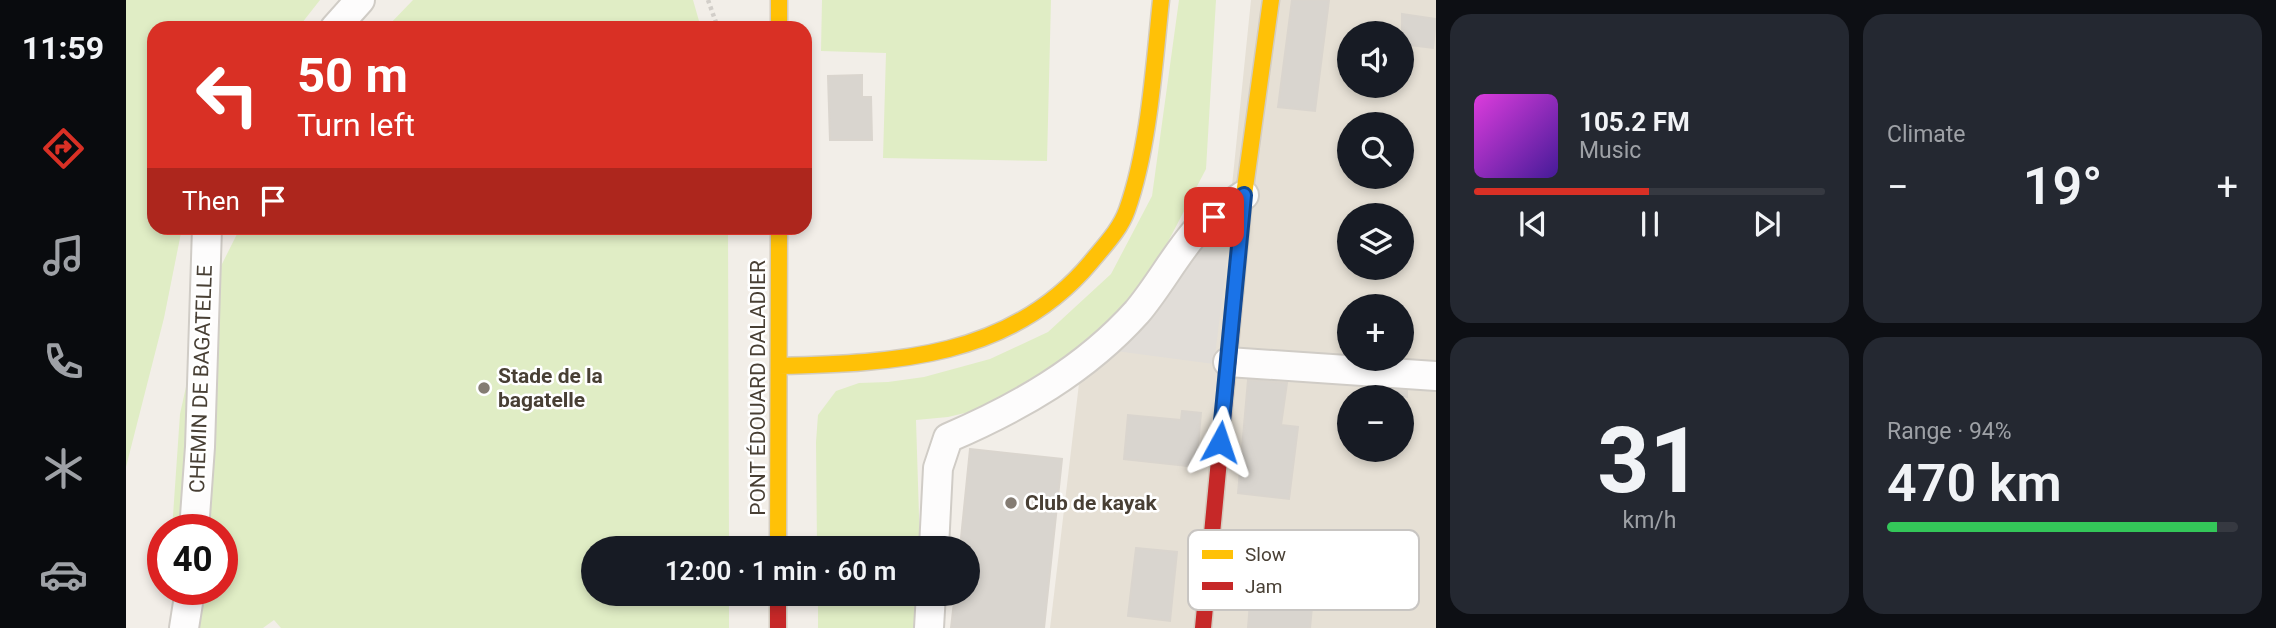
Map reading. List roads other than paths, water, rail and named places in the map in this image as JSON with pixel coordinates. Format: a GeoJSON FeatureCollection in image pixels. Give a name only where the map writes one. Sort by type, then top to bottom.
{"type":"FeatureCollection","features":[{"type":"Feature","properties":{"kind":"street"},"geometry":{"type":"LineString","coordinates":[[341,21],[360,0]]}},
{"type":"Feature","properties":{"kind":"street"},"geometry":{"type":"LineString","coordinates":[[779,0],[779,21]]}},
{"type":"Feature","properties":{"kind":"street"},"geometry":{"type":"LineString","coordinates":[[779,366],[913,358],[951,351],[1020,324],[1057,300],[1092,264],[1125,215],[1150,102],[1161,0]]}},
{"type":"Feature","properties":{"kind":"street"},"geometry":{"type":"LineString","coordinates":[[1212,530],[1244,195],[1271,0]]}},
{"type":"Feature","properties":{"kind":"street"},"geometry":{"type":"LineString","coordinates":[[935,536],[938,468],[948,438],[1037,395],[1077,367],[1137,311],[1198,228],[1244,195]]}},
{"type":"Feature","properties":{"kind":"street","name":"CHEMIN DE BAGATELLE"},"geometry":{"type":"LineString","coordinates":[[195,514],[207,235]]}},
{"type":"Feature","properties":{"kind":"street","name":"PONT ÉDOUARD DALADIER"},"geometry":{"type":"LineString","coordinates":[[778,536],[779,235]]}},
{"type":"Feature","properties":{"kind":"street"},"geometry":{"type":"LineString","coordinates":[[1228,362],[1436,376]]}},
{"type":"Feature","properties":{"kind":"street"},"geometry":{"type":"LineString","coordinates":[[184,628],[188,605]]}},
{"type":"Feature","properties":{"kind":"street"},"geometry":{"type":"LineString","coordinates":[[778,606],[778,628]]}},
{"type":"Feature","properties":{"kind":"street"},"geometry":{"type":"LineString","coordinates":[[929,628],[930,606]]}},
{"type":"Feature","properties":{"kind":"street"},"geometry":{"type":"LineString","coordinates":[[1203,628],[1205,610]]}},
{"type":"Feature","properties":{"kind":"place","name":"Stade de la bagatelle"},"geometry":{"type":"Point","coordinates":[484,388]}},
{"type":"Feature","properties":{"kind":"place","name":"Club de kayak"},"geometry":{"type":"Point","coordinates":[1011,503]}}]}
